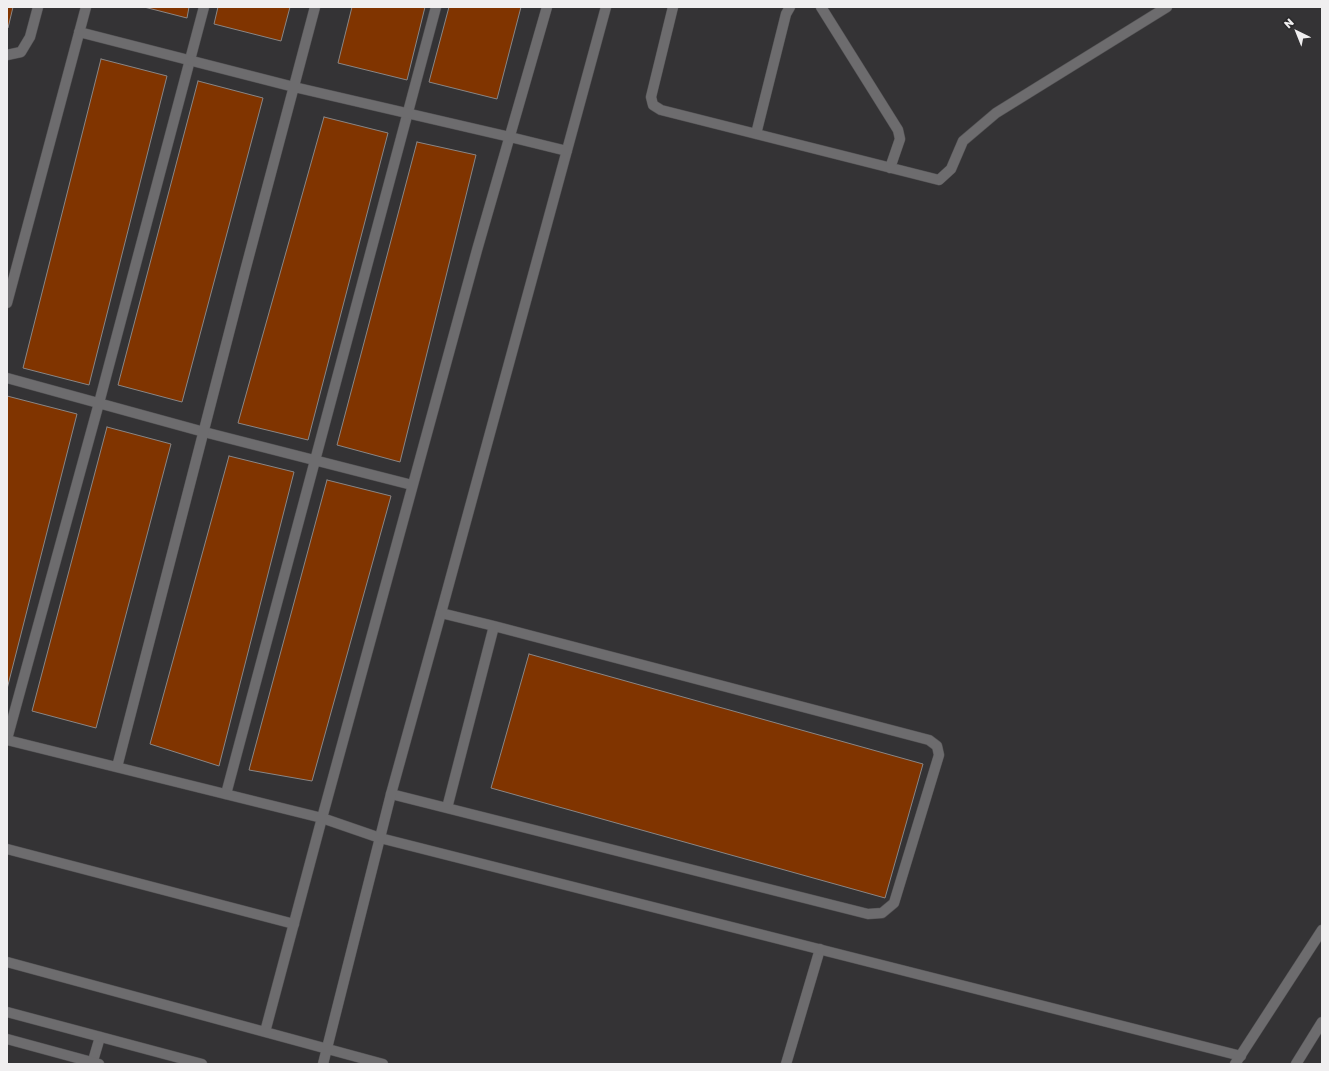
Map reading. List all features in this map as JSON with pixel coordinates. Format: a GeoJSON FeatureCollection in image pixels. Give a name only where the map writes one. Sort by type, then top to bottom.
{"type":"FeatureCollection","features":[{"type":"Feature","properties":{"kind":"street"},"geometry":{"type":"LineString","coordinates":[[7,55],[21,52],[30,37],[38,7]]}},
{"type":"Feature","properties":{"kind":"street"},"geometry":{"type":"LineString","coordinates":[[7,303],[86,7]]}},
{"type":"Feature","properties":{"kind":"street"},"geometry":{"type":"LineString","coordinates":[[204,7],[99,403],[7,739],[322,818],[380,838],[820,949],[1238,1060],[1322,930]]}},
{"type":"Feature","properties":{"kind":"street"},"geometry":{"type":"LineString","coordinates":[[117,767],[315,7]]}},
{"type":"Feature","properties":{"kind":"street"},"geometry":{"type":"LineString","coordinates":[[226,794],[436,7]]}},
{"type":"Feature","properties":{"kind":"street"},"geometry":{"type":"LineString","coordinates":[[265,1032],[412,485],[477,250],[547,7]]}},
{"type":"Feature","properties":{"kind":"street"},"geometry":{"type":"LineString","coordinates":[[323,1064],[391,794],[442,614],[606,7]]}},
{"type":"Feature","properties":{"kind":"street"},"geometry":{"type":"LineString","coordinates":[[673,7],[651,97],[653,105],[661,110],[939,180],[951,168],[963,140],[996,113],[1167,7]]}},
{"type":"Feature","properties":{"kind":"street"},"geometry":{"type":"LineString","coordinates":[[756,134],[786,14],[790,7]]}},
{"type":"Feature","properties":{"kind":"street"},"geometry":{"type":"LineString","coordinates":[[821,7],[898,130],[900,139],[890,168]]}},
{"type":"Feature","properties":{"kind":"street"},"geometry":{"type":"LineString","coordinates":[[79,32],[294,86],[510,136],[567,151]]}},
{"type":"Feature","properties":{"kind":"street"},"geometry":{"type":"LineString","coordinates":[[7,378],[204,432],[412,485]]}},
{"type":"Feature","properties":{"kind":"street"},"geometry":{"type":"LineString","coordinates":[[391,794],[868,914],[882,913],[894,903],[939,756],[937,746],[930,740],[494,626],[442,614]]}},
{"type":"Feature","properties":{"kind":"street"},"geometry":{"type":"LineString","coordinates":[[447,808],[494,626]]}},
{"type":"Feature","properties":{"kind":"street"},"geometry":{"type":"LineString","coordinates":[[7,849],[294,924]]}},
{"type":"Feature","properties":{"kind":"street"},"geometry":{"type":"LineString","coordinates":[[786,1064],[820,949]]}},
{"type":"Feature","properties":{"kind":"street"},"geometry":{"type":"LineString","coordinates":[[7,962],[383,1064]]}},
{"type":"Feature","properties":{"kind":"street"},"geometry":{"type":"LineString","coordinates":[[7,1012],[202,1064]]}},
{"type":"Feature","properties":{"kind":"street"},"geometry":{"type":"LineString","coordinates":[[1296,1064],[1322,1022]]}},
{"type":"Feature","properties":{"kind":"street"},"geometry":{"type":"LineString","coordinates":[[7,1039],[95,1063],[100,1037]]}},
{"type":"Feature","properties":{"kind":"building"},"geometry":{"type":"Polygon","coordinates":[[[7,7],[13,7],[8,28],[7,28],[7,7]]]}},
{"type":"Feature","properties":{"kind":"building"},"geometry":{"type":"Polygon","coordinates":[[[144,7],[189,7],[187,18],[144,7]]]}},
{"type":"Feature","properties":{"kind":"building"},"geometry":{"type":"Polygon","coordinates":[[[218,7],[290,7],[281,41],[214,24],[218,7]]]}},
{"type":"Feature","properties":{"kind":"building"},"geometry":{"type":"Polygon","coordinates":[[[352,7],[425,7],[407,80],[338,63],[352,7]]]}},
{"type":"Feature","properties":{"kind":"building"},"geometry":{"type":"Polygon","coordinates":[[[449,7],[521,7],[497,99],[429,82],[449,7]]]}},
{"type":"Feature","properties":{"kind":"building"},"geometry":{"type":"Polygon","coordinates":[[[101,59],[167,76],[89,385],[23,368],[101,59]]]}},
{"type":"Feature","properties":{"kind":"building"},"geometry":{"type":"Polygon","coordinates":[[[198,81],[263,98],[182,402],[118,385],[198,81]]]}},
{"type":"Feature","properties":{"kind":"building"},"geometry":{"type":"Polygon","coordinates":[[[324,117],[388,133],[308,440],[238,423],[324,117]]]}},
{"type":"Feature","properties":{"kind":"building"},"geometry":{"type":"Polygon","coordinates":[[[417,142],[476,155],[400,462],[337,445],[417,142]]]}},
{"type":"Feature","properties":{"kind":"building"},"geometry":{"type":"Polygon","coordinates":[[[7,396],[77,414],[7,689],[7,396]]]}},
{"type":"Feature","properties":{"kind":"building"},"geometry":{"type":"Polygon","coordinates":[[[107,427],[171,444],[96,728],[32,711],[107,427]]]}},
{"type":"Feature","properties":{"kind":"building"},"geometry":{"type":"Polygon","coordinates":[[[229,456],[294,472],[219,766],[150,744],[229,456]]]}},
{"type":"Feature","properties":{"kind":"building"},"geometry":{"type":"Polygon","coordinates":[[[327,480],[391,496],[312,781],[249,770],[327,480]]]}},
{"type":"Feature","properties":{"kind":"building"},"geometry":{"type":"Polygon","coordinates":[[[529,654],[923,764],[885,898],[491,788],[529,654]]]}}]}
